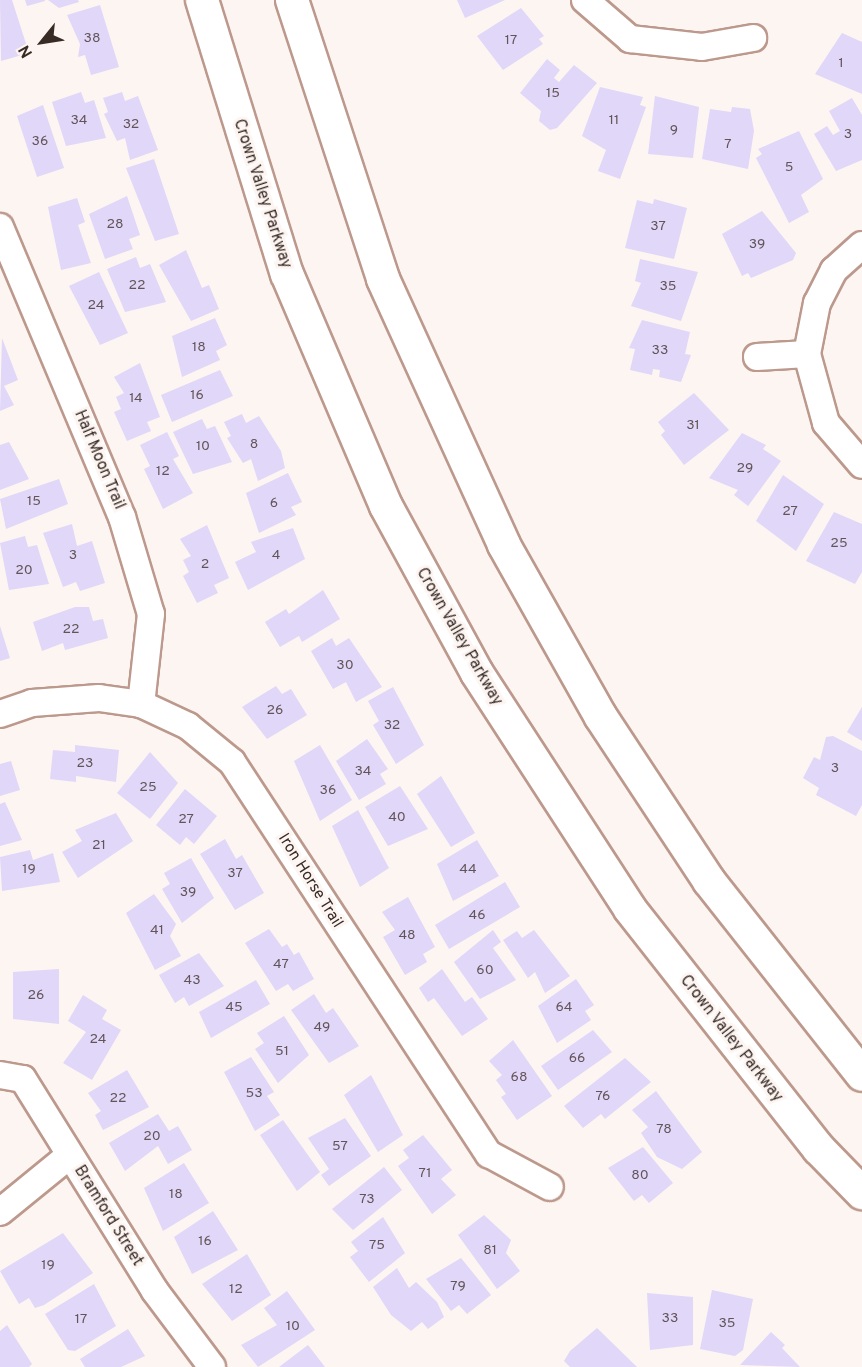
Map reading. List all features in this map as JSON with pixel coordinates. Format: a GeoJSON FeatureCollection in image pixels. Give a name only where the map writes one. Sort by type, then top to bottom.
{"type":"FeatureCollection","features":[{"type":"Feature","properties":{"kind":"main road","name":"Crown Valley Parkway"},"geometry":{"type":"LineString","coordinates":[[202,0],[287,274],[386,506],[477,673],[630,909],[727,1037],[862,1193]]}},
{"type":"Feature","properties":{"kind":"main road"},"geometry":{"type":"LineString","coordinates":[[292,0],[382,279],[504,545],[601,717],[709,881],[862,1075]]}},
{"type":"Feature","properties":{"kind":"street"},"geometry":{"type":"LineString","coordinates":[[585,0],[630,39],[702,47],[753,38]]}},
{"type":"Feature","properties":{"kind":"street","name":"Half Moon Trail"},"geometry":{"type":"LineString","coordinates":[[0,227],[122,517],[151,615],[141,704]]}},
{"type":"Feature","properties":{"kind":"street"},"geometry":{"type":"LineString","coordinates":[[862,245],[834,270],[818,303],[807,354],[826,423],[862,465]]}},
{"type":"Feature","properties":{"kind":"street"},"geometry":{"type":"LineString","coordinates":[[757,357],[807,354]]}},
{"type":"Feature","properties":{"kind":"street","name":"Iron Horse Trail"},"geometry":{"type":"LineString","coordinates":[[0,714],[32,703],[99,698],[141,704],[188,726],[232,762],[489,1154],[550,1187]]}},
{"type":"Feature","properties":{"kind":"street","name":"Bramford Street"},"geometry":{"type":"LineString","coordinates":[[0,1075],[22,1079],[155,1291],[213,1367]]}},
{"type":"Feature","properties":{"kind":"street"},"geometry":{"type":"LineString","coordinates":[[0,1212],[70,1155]]}},
{"type":"Feature","properties":{"kind":"building"},"geometry":{"type":"Polygon","coordinates":[[[0,0],[12,0],[29,53],[1,61],[0,0]]]}},
{"type":"Feature","properties":{"kind":"building"},"geometry":{"type":"Polygon","coordinates":[[[25,0],[45,0],[45,1],[27,6],[25,0]]]}},
{"type":"Feature","properties":{"kind":"building"},"geometry":{"type":"Polygon","coordinates":[[[48,0],[78,0],[79,2],[59,8],[48,0]]]}},
{"type":"Feature","properties":{"kind":"building"},"geometry":{"type":"Polygon","coordinates":[[[457,0],[505,0],[465,18],[457,0]]]}},
{"type":"Feature","properties":{"kind":"building"},"geometry":{"type":"Polygon","coordinates":[[[100,5],[119,67],[91,75],[85,55],[78,57],[80,44],[67,15],[100,5]]]}},
{"type":"Feature","properties":{"kind":"building"},"geometry":{"type":"Polygon","coordinates":[[[521,8],[544,36],[539,39],[543,44],[503,70],[477,36],[521,8]]]}},
{"type":"Feature","properties":{"kind":"building"},"geometry":{"type":"Polygon","coordinates":[[[842,33],[862,42],[862,94],[815,74],[842,33]]]}},
{"type":"Feature","properties":{"kind":"building"},"geometry":{"type":"Polygon","coordinates":[[[547,59],[560,70],[554,78],[559,82],[574,65],[597,83],[557,128],[550,130],[539,121],[541,111],[520,93],[547,59]]]}},
{"type":"Feature","properties":{"kind":"building"},"geometry":{"type":"Polygon","coordinates":[[[600,87],[643,97],[640,105],[646,107],[620,179],[598,171],[606,150],[582,136],[600,87]]]}},
{"type":"Feature","properties":{"kind":"building"},"geometry":{"type":"Polygon","coordinates":[[[81,92],[85,103],[94,100],[106,138],[66,146],[52,102],[81,92]]]}},
{"type":"Feature","properties":{"kind":"building"},"geometry":{"type":"Polygon","coordinates":[[[122,92],[125,101],[138,96],[158,150],[130,160],[125,138],[117,141],[104,114],[108,112],[103,98],[122,92]]]}},
{"type":"Feature","properties":{"kind":"building"},"geometry":{"type":"Polygon","coordinates":[[[655,96],[699,107],[693,158],[648,154],[655,96]]]}},
{"type":"Feature","properties":{"kind":"building"},"geometry":{"type":"Polygon","coordinates":[[[852,98],[862,115],[862,160],[836,171],[814,134],[827,126],[833,135],[840,131],[829,111],[852,98]]]}},
{"type":"Feature","properties":{"kind":"building"},"geometry":{"type":"Polygon","coordinates":[[[43,105],[64,168],[37,177],[17,116],[43,105]]]}},
{"type":"Feature","properties":{"kind":"building"},"geometry":{"type":"Polygon","coordinates":[[[732,107],[750,109],[754,131],[748,169],[702,159],[710,109],[731,112],[732,107]]]}},
{"type":"Feature","properties":{"kind":"building"},"geometry":{"type":"Polygon","coordinates":[[[799,131],[823,179],[801,195],[809,212],[789,223],[756,158],[762,154],[758,149],[799,131]]]}},
{"type":"Feature","properties":{"kind":"building"},"geometry":{"type":"Polygon","coordinates":[[[154,159],[179,234],[155,241],[126,168],[154,159]]]}},
{"type":"Feature","properties":{"kind":"building"},"geometry":{"type":"Polygon","coordinates":[[[127,196],[140,235],[129,239],[133,249],[105,259],[89,214],[127,196]]]}},
{"type":"Feature","properties":{"kind":"building"},"geometry":{"type":"Polygon","coordinates":[[[77,198],[85,222],[78,225],[91,263],[61,270],[48,207],[77,198]]]}},
{"type":"Feature","properties":{"kind":"building"},"geometry":{"type":"Polygon","coordinates":[[[654,199],[687,208],[674,259],[625,248],[637,200],[653,204],[654,199]]]}},
{"type":"Feature","properties":{"kind":"building"},"geometry":{"type":"Polygon","coordinates":[[[762,211],[796,253],[793,260],[751,278],[748,273],[742,276],[722,234],[762,211]]]}},
{"type":"Feature","properties":{"kind":"building"},"geometry":{"type":"Polygon","coordinates":[[[186,250],[202,288],[209,285],[219,309],[191,321],[159,265],[186,250]]]}},
{"type":"Feature","properties":{"kind":"building"},"geometry":{"type":"Polygon","coordinates":[[[136,257],[140,268],[150,264],[166,302],[125,312],[107,269],[136,257]]]}},
{"type":"Feature","properties":{"kind":"building"},"geometry":{"type":"Polygon","coordinates":[[[640,259],[698,272],[681,321],[631,306],[641,283],[635,281],[640,259]]]}},
{"type":"Feature","properties":{"kind":"building"},"geometry":{"type":"Polygon","coordinates":[[[99,272],[128,333],[100,345],[69,286],[99,272]]]}},
{"type":"Feature","properties":{"kind":"building"},"geometry":{"type":"Polygon","coordinates":[[[215,318],[227,345],[216,351],[220,360],[182,377],[172,336],[215,318]]]}},
{"type":"Feature","properties":{"kind":"building"},"geometry":{"type":"Polygon","coordinates":[[[642,320],[690,332],[685,354],[691,355],[681,382],[659,377],[660,370],[653,369],[652,375],[630,370],[635,349],[629,348],[642,320]]]}},
{"type":"Feature","properties":{"kind":"building"},"geometry":{"type":"Polygon","coordinates":[[[2,338],[18,380],[4,386],[14,405],[0,411],[2,338]]]}},
{"type":"Feature","properties":{"kind":"building"},"geometry":{"type":"Polygon","coordinates":[[[140,363],[160,417],[147,422],[151,431],[127,441],[114,412],[121,409],[116,397],[124,393],[114,377],[140,363]]]}},
{"type":"Feature","properties":{"kind":"building"},"geometry":{"type":"Polygon","coordinates":[[[220,370],[233,396],[172,422],[161,395],[220,370]]]}},
{"type":"Feature","properties":{"kind":"building"},"geometry":{"type":"Polygon","coordinates":[[[694,393],[729,430],[684,465],[661,435],[665,431],[658,422],[694,393]]]}},
{"type":"Feature","properties":{"kind":"building"},"geometry":{"type":"Polygon","coordinates":[[[242,414],[246,423],[259,416],[281,451],[285,468],[258,481],[251,459],[243,463],[227,438],[231,436],[224,422],[242,414]]]}},
{"type":"Feature","properties":{"kind":"building"},"geometry":{"type":"Polygon","coordinates":[[[202,419],[207,429],[215,426],[232,462],[193,474],[173,432],[202,419]]]}},
{"type":"Feature","properties":{"kind":"building"},"geometry":{"type":"Polygon","coordinates":[[[167,432],[179,456],[173,459],[193,493],[163,509],[144,469],[150,466],[140,445],[167,432]]]}},
{"type":"Feature","properties":{"kind":"building"},"geometry":{"type":"Polygon","coordinates":[[[742,433],[766,445],[763,449],[781,461],[748,506],[734,495],[738,490],[709,478],[742,433]]]}},
{"type":"Feature","properties":{"kind":"building"},"geometry":{"type":"Polygon","coordinates":[[[9,442],[29,479],[0,490],[0,445],[9,442]]]}},
{"type":"Feature","properties":{"kind":"building"},"geometry":{"type":"Polygon","coordinates":[[[288,473],[302,502],[291,507],[296,515],[259,533],[246,493],[288,473]]]}},
{"type":"Feature","properties":{"kind":"building"},"geometry":{"type":"Polygon","coordinates":[[[783,475],[824,504],[796,551],[756,521],[783,475]]]}},
{"type":"Feature","properties":{"kind":"building"},"geometry":{"type":"Polygon","coordinates":[[[59,479],[68,504],[6,529],[0,499],[59,479]]]}},
{"type":"Feature","properties":{"kind":"building"},"geometry":{"type":"Polygon","coordinates":[[[834,512],[862,524],[862,572],[855,584],[806,561],[834,512]]]}},
{"type":"Feature","properties":{"kind":"building"},"geometry":{"type":"Polygon","coordinates":[[[72,524],[77,546],[92,541],[105,583],[80,591],[76,582],[63,587],[43,533],[72,524]]]}},
{"type":"Feature","properties":{"kind":"building"},"geometry":{"type":"Polygon","coordinates":[[[207,525],[229,578],[214,585],[218,593],[197,603],[183,576],[189,572],[183,560],[191,556],[180,539],[207,525]]]}},
{"type":"Feature","properties":{"kind":"building"},"geometry":{"type":"Polygon","coordinates":[[[293,528],[305,559],[248,590],[235,562],[256,552],[251,542],[293,528]]]}},
{"type":"Feature","properties":{"kind":"building"},"geometry":{"type":"Polygon","coordinates":[[[25,536],[28,547],[37,545],[49,584],[9,590],[0,543],[25,536]]]}},
{"type":"Feature","properties":{"kind":"building"},"geometry":{"type":"Polygon","coordinates":[[[323,590],[340,619],[302,642],[299,636],[280,647],[265,622],[286,609],[289,614],[323,590]]]}},
{"type":"Feature","properties":{"kind":"building"},"geometry":{"type":"Polygon","coordinates":[[[75,607],[89,607],[93,621],[103,619],[108,638],[65,650],[63,643],[42,651],[33,622],[75,607]]]}},
{"type":"Feature","properties":{"kind":"building"},"geometry":{"type":"Polygon","coordinates":[[[0,626],[10,658],[0,661],[0,626]]]}},
{"type":"Feature","properties":{"kind":"building"},"geometry":{"type":"Polygon","coordinates":[[[332,638],[336,646],[349,638],[382,687],[356,702],[346,682],[333,689],[311,651],[332,638]]]}},
{"type":"Feature","properties":{"kind":"building"},"geometry":{"type":"Polygon","coordinates":[[[276,686],[282,694],[291,689],[307,715],[267,739],[242,707],[276,686]]]}},
{"type":"Feature","properties":{"kind":"building"},"geometry":{"type":"Polygon","coordinates":[[[393,687],[424,745],[396,764],[373,725],[379,721],[368,701],[393,687]]]}},
{"type":"Feature","properties":{"kind":"building"},"geometry":{"type":"Polygon","coordinates":[[[862,707],[862,741],[847,732],[862,707]]]}},
{"type":"Feature","properties":{"kind":"building"},"geometry":{"type":"Polygon","coordinates":[[[833,736],[862,751],[862,805],[856,816],[816,795],[819,788],[803,778],[814,757],[820,760],[826,737],[833,736]]]}},
{"type":"Feature","properties":{"kind":"building"},"geometry":{"type":"Polygon","coordinates":[[[367,739],[388,769],[380,774],[386,784],[359,800],[336,761],[367,739]]]}},
{"type":"Feature","properties":{"kind":"building"},"geometry":{"type":"Polygon","coordinates":[[[75,745],[119,750],[116,782],[76,776],[76,782],[50,779],[53,750],[75,752],[75,745]]]}},
{"type":"Feature","properties":{"kind":"building"},"geometry":{"type":"Polygon","coordinates":[[[320,745],[352,800],[320,821],[294,761],[320,745]]]}},
{"type":"Feature","properties":{"kind":"building"},"geometry":{"type":"Polygon","coordinates":[[[150,752],[178,783],[150,819],[117,793],[150,752]]]}},
{"type":"Feature","properties":{"kind":"building"},"geometry":{"type":"Polygon","coordinates":[[[11,761],[20,790],[0,796],[0,764],[11,761]]]}},
{"type":"Feature","properties":{"kind":"building"},"geometry":{"type":"Polygon","coordinates":[[[441,776],[475,833],[451,847],[417,794],[441,776]]]}},
{"type":"Feature","properties":{"kind":"building"},"geometry":{"type":"Polygon","coordinates":[[[400,786],[428,829],[388,846],[365,807],[400,786]]]}},
{"type":"Feature","properties":{"kind":"building"},"geometry":{"type":"Polygon","coordinates":[[[185,789],[217,816],[194,844],[186,837],[180,845],[156,825],[185,789]]]}},
{"type":"Feature","properties":{"kind":"building"},"geometry":{"type":"Polygon","coordinates":[[[5,802],[22,840],[0,846],[0,804],[5,802]]]}},
{"type":"Feature","properties":{"kind":"building"},"geometry":{"type":"Polygon","coordinates":[[[358,810],[389,868],[360,887],[332,826],[358,810]]]}},
{"type":"Feature","properties":{"kind":"building"},"geometry":{"type":"Polygon","coordinates":[[[116,813],[133,841],[78,878],[62,852],[82,841],[75,830],[116,813]]]}},
{"type":"Feature","properties":{"kind":"building"},"geometry":{"type":"Polygon","coordinates":[[[225,839],[236,859],[242,855],[264,893],[235,910],[200,854],[225,839]]]}},
{"type":"Feature","properties":{"kind":"building"},"geometry":{"type":"Polygon","coordinates":[[[477,840],[499,876],[453,901],[437,864],[477,840]]]}},
{"type":"Feature","properties":{"kind":"building"},"geometry":{"type":"Polygon","coordinates":[[[30,850],[33,860],[53,853],[60,882],[2,891],[0,857],[30,850]]]}},
{"type":"Feature","properties":{"kind":"building"},"geometry":{"type":"Polygon","coordinates":[[[191,858],[214,898],[182,923],[162,889],[170,884],[164,873],[191,858]]]}},
{"type":"Feature","properties":{"kind":"building"},"geometry":{"type":"Polygon","coordinates":[[[505,882],[520,907],[449,949],[435,925],[505,882]]]}},
{"type":"Feature","properties":{"kind":"building"},"geometry":{"type":"Polygon","coordinates":[[[154,894],[176,924],[170,936],[181,956],[155,970],[126,913],[154,894]]]}},
{"type":"Feature","properties":{"kind":"building"},"geometry":{"type":"Polygon","coordinates":[[[408,897],[435,947],[423,954],[427,962],[405,975],[383,937],[395,930],[382,912],[408,897]]]}},
{"type":"Feature","properties":{"kind":"building"},"geometry":{"type":"Polygon","coordinates":[[[269,929],[282,947],[287,944],[294,955],[299,952],[314,979],[293,991],[288,984],[276,991],[245,943],[269,929]]]}},
{"type":"Feature","properties":{"kind":"building"},"geometry":{"type":"Polygon","coordinates":[[[493,930],[501,942],[493,948],[516,980],[480,999],[454,962],[493,930]]]}},
{"type":"Feature","properties":{"kind":"building"},"geometry":{"type":"Polygon","coordinates":[[[534,930],[570,976],[545,993],[535,972],[528,978],[503,940],[517,931],[522,938],[534,930]]]}},
{"type":"Feature","properties":{"kind":"building"},"geometry":{"type":"Polygon","coordinates":[[[199,953],[224,986],[189,1006],[184,997],[175,1003],[159,975],[199,953]]]}},
{"type":"Feature","properties":{"kind":"building"},"geometry":{"type":"Polygon","coordinates":[[[59,969],[59,1024],[13,1019],[13,972],[59,969]]]}},
{"type":"Feature","properties":{"kind":"building"},"geometry":{"type":"Polygon","coordinates":[[[442,969],[465,1002],[472,997],[488,1019],[462,1036],[434,998],[428,1002],[419,988],[442,969]]]}},
{"type":"Feature","properties":{"kind":"building"},"geometry":{"type":"Polygon","coordinates":[[[576,979],[594,1005],[585,1011],[591,1020],[557,1043],[538,1006],[576,979]]]}},
{"type":"Feature","properties":{"kind":"building"},"geometry":{"type":"Polygon","coordinates":[[[256,980],[270,1004],[211,1038],[199,1012],[256,980]]]}},
{"type":"Feature","properties":{"kind":"building"},"geometry":{"type":"Polygon","coordinates":[[[314,994],[326,1013],[333,1008],[359,1046],[329,1063],[291,1010],[314,994]]]}},
{"type":"Feature","properties":{"kind":"building"},"geometry":{"type":"Polygon","coordinates":[[[83,995],[107,1010],[102,1019],[121,1030],[92,1080],[63,1063],[86,1032],[68,1021],[83,995]]]}},
{"type":"Feature","properties":{"kind":"building"},"geometry":{"type":"Polygon","coordinates":[[[284,1016],[309,1055],[278,1083],[255,1049],[264,1043],[257,1033],[284,1016]]]}},
{"type":"Feature","properties":{"kind":"building"},"geometry":{"type":"Polygon","coordinates":[[[593,1030],[612,1052],[558,1090],[541,1066],[593,1030]]]}},
{"type":"Feature","properties":{"kind":"building"},"geometry":{"type":"Polygon","coordinates":[[[513,1040],[552,1096],[517,1120],[501,1097],[506,1094],[496,1080],[502,1075],[489,1061],[513,1040]]]}},
{"type":"Feature","properties":{"kind":"building"},"geometry":{"type":"Polygon","coordinates":[[[251,1057],[274,1092],[267,1096],[280,1115],[255,1131],[224,1072],[251,1057]]]}},
{"type":"Feature","properties":{"kind":"building"},"geometry":{"type":"Polygon","coordinates":[[[625,1058],[651,1082],[605,1119],[601,1114],[583,1128],[564,1106],[625,1058]]]}},
{"type":"Feature","properties":{"kind":"building"},"geometry":{"type":"Polygon","coordinates":[[[127,1070],[149,1107],[103,1130],[95,1115],[101,1111],[88,1093],[127,1070]]]}},
{"type":"Feature","properties":{"kind":"building"},"geometry":{"type":"Polygon","coordinates":[[[371,1075],[403,1135],[378,1152],[344,1095],[371,1075]]]}},
{"type":"Feature","properties":{"kind":"building"},"geometry":{"type":"Polygon","coordinates":[[[656,1091],[702,1152],[682,1169],[657,1157],[641,1133],[648,1127],[632,1110],[656,1091]]]}},
{"type":"Feature","properties":{"kind":"building"},"geometry":{"type":"Polygon","coordinates":[[[158,1114],[169,1131],[178,1126],[192,1150],[168,1164],[158,1146],[125,1171],[109,1143],[158,1114]]]}},
{"type":"Feature","properties":{"kind":"building"},"geometry":{"type":"Polygon","coordinates":[[[345,1118],[371,1156],[329,1186],[321,1175],[329,1169],[308,1138],[345,1118]]]}},
{"type":"Feature","properties":{"kind":"building"},"geometry":{"type":"Polygon","coordinates":[[[283,1120],[320,1172],[297,1191],[260,1135],[283,1120]]]}},
{"type":"Feature","properties":{"kind":"building"},"geometry":{"type":"Polygon","coordinates":[[[423,1135],[452,1170],[441,1179],[456,1195],[432,1214],[398,1166],[409,1158],[403,1150],[423,1135]]]}},
{"type":"Feature","properties":{"kind":"building"},"geometry":{"type":"Polygon","coordinates":[[[643,1147],[673,1183],[649,1203],[642,1195],[634,1201],[608,1168],[643,1147]]]}},
{"type":"Feature","properties":{"kind":"building"},"geometry":{"type":"Polygon","coordinates":[[[184,1163],[209,1203],[163,1231],[144,1188],[184,1163]]]}},
{"type":"Feature","properties":{"kind":"building"},"geometry":{"type":"Polygon","coordinates":[[[384,1167],[402,1190],[353,1230],[332,1209],[384,1167]]]}},
{"type":"Feature","properties":{"kind":"building"},"geometry":{"type":"Polygon","coordinates":[[[213,1211],[238,1250],[192,1274],[174,1237],[213,1211]]]}},
{"type":"Feature","properties":{"kind":"building"},"geometry":{"type":"Polygon","coordinates":[[[484,1215],[511,1240],[506,1253],[520,1271],[497,1289],[458,1235],[484,1215]]]}},
{"type":"Feature","properties":{"kind":"building"},"geometry":{"type":"Polygon","coordinates":[[[383,1217],[405,1253],[369,1282],[350,1257],[358,1251],[351,1242],[383,1217]]]}},
{"type":"Feature","properties":{"kind":"building"},"geometry":{"type":"Polygon","coordinates":[[[63,1233],[93,1273],[44,1305],[35,1308],[29,1298],[19,1304],[0,1271],[63,1233]]]}},
{"type":"Feature","properties":{"kind":"building"},"geometry":{"type":"Polygon","coordinates":[[[247,1254],[271,1295],[232,1321],[202,1284],[247,1254]]]}},
{"type":"Feature","properties":{"kind":"building"},"geometry":{"type":"Polygon","coordinates":[[[461,1258],[491,1295],[467,1314],[459,1305],[451,1311],[426,1279],[461,1258]]]}},
{"type":"Feature","properties":{"kind":"building"},"geometry":{"type":"Polygon","coordinates":[[[397,1268],[409,1288],[416,1282],[437,1302],[444,1317],[428,1329],[422,1322],[411,1331],[391,1315],[373,1287],[397,1268]]]}},
{"type":"Feature","properties":{"kind":"building"},"geometry":{"type":"Polygon","coordinates":[[[94,1284],[116,1326],[75,1351],[68,1350],[45,1314],[94,1284]]]}},
{"type":"Feature","properties":{"kind":"building"},"geometry":{"type":"Polygon","coordinates":[[[712,1290],[753,1299],[743,1350],[735,1356],[700,1349],[712,1290]]]}},
{"type":"Feature","properties":{"kind":"building"},"geometry":{"type":"Polygon","coordinates":[[[287,1291],[315,1330],[258,1367],[241,1345],[277,1325],[264,1308],[287,1291]]]}},
{"type":"Feature","properties":{"kind":"building"},"geometry":{"type":"Polygon","coordinates":[[[647,1293],[693,1297],[693,1345],[650,1350],[647,1293]]]}},
{"type":"Feature","properties":{"kind":"building"},"geometry":{"type":"Polygon","coordinates":[[[7,1325],[32,1364],[29,1367],[0,1367],[0,1331],[7,1325]]]}},
{"type":"Feature","properties":{"kind":"building"},"geometry":{"type":"Polygon","coordinates":[[[597,1328],[637,1367],[570,1367],[564,1361],[570,1351],[597,1328]]]}},
{"type":"Feature","properties":{"kind":"building"},"geometry":{"type":"Polygon","coordinates":[[[128,1329],[145,1356],[121,1367],[85,1367],[80,1359],[128,1329]]]}},
{"type":"Feature","properties":{"kind":"building"},"geometry":{"type":"Polygon","coordinates":[[[771,1332],[785,1345],[782,1348],[800,1367],[740,1365],[771,1332]]]}},
{"type":"Feature","properties":{"kind":"building"},"geometry":{"type":"Polygon","coordinates":[[[308,1345],[325,1367],[279,1367],[308,1345]]]}}]}
